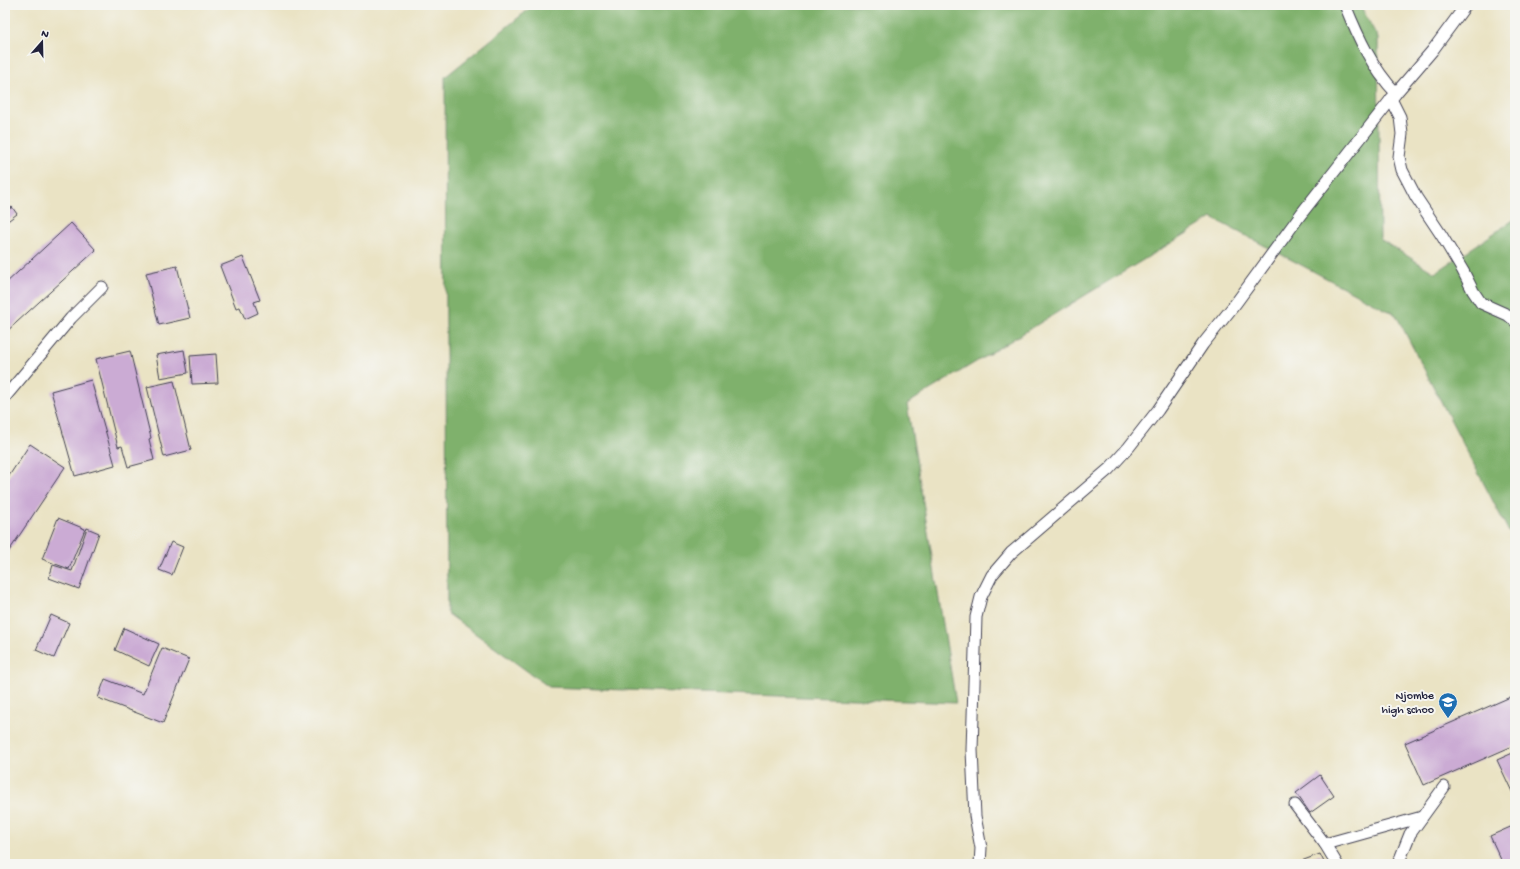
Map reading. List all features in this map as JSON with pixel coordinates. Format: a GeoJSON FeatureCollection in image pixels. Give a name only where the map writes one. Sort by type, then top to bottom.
{"type":"FeatureCollection","features":[{"type":"Feature","properties":{"kind":"lane"},"geometry":{"type":"LineString","coordinates":[[1345,5],[1362,45],[1393,96],[1400,117],[1402,134],[1399,157],[1402,170],[1416,197],[1442,236],[1463,271],[1473,292],[1481,303],[1508,315],[1515,321]]}},
{"type":"Feature","properties":{"kind":"lane"},"geometry":{"type":"LineString","coordinates":[[980,864],[981,848],[975,816],[972,750],[976,617],[981,597],[992,575],[1010,553],[1109,469],[1129,447],[1158,410],[1203,344],[1236,303],[1300,214],[1393,96],[1432,51],[1466,5]]}},
{"type":"Feature","properties":{"kind":"lane"},"geometry":{"type":"LineString","coordinates":[[5,397],[71,318],[102,287]]}},
{"type":"Feature","properties":{"kind":"lane"},"geometry":{"type":"LineString","coordinates":[[1398,864],[1410,834],[1444,787]]}},
{"type":"Feature","properties":{"kind":"lane"},"geometry":{"type":"LineString","coordinates":[[1295,804],[1325,844],[1337,864]]}},
{"type":"Feature","properties":{"kind":"lane"},"geometry":{"type":"LineString","coordinates":[[1325,844],[1422,817]]}},
{"type":"Feature","properties":{"kind":"green space"},"geometry":{"type":"Polygon","coordinates":[[[534,5],[1360,5],[1378,38],[1380,239],[1435,273],[1515,219],[1515,528],[1509,532],[1396,315],[1212,218],[907,404],[956,703],[549,687],[447,613],[445,77],[534,5]]]}},
{"type":"Feature","properties":{"kind":"building"},"geometry":{"type":"Polygon","coordinates":[[[12,207],[17,214],[5,223],[5,212],[12,207]]]}},
{"type":"Feature","properties":{"kind":"building"},"geometry":{"type":"Polygon","coordinates":[[[71,223],[96,250],[5,333],[5,284],[71,223]]]}},
{"type":"Feature","properties":{"kind":"building"},"geometry":{"type":"Polygon","coordinates":[[[243,257],[260,300],[254,302],[258,313],[245,319],[240,307],[236,308],[220,266],[243,257]]]}},
{"type":"Feature","properties":{"kind":"building"},"geometry":{"type":"Polygon","coordinates":[[[177,266],[190,318],[159,325],[146,273],[177,266]]]}},
{"type":"Feature","properties":{"kind":"building"},"geometry":{"type":"Polygon","coordinates":[[[184,350],[188,373],[160,378],[156,355],[184,350]]]}},
{"type":"Feature","properties":{"kind":"building"},"geometry":{"type":"Polygon","coordinates":[[[130,351],[151,438],[149,439],[154,460],[128,467],[122,446],[118,447],[96,359],[130,351]]]}},
{"type":"Feature","properties":{"kind":"building"},"geometry":{"type":"Polygon","coordinates":[[[216,354],[218,383],[192,384],[190,356],[216,354]]]}},
{"type":"Feature","properties":{"kind":"building"},"geometry":{"type":"Polygon","coordinates":[[[91,380],[115,465],[75,476],[51,391],[91,380]]]}},
{"type":"Feature","properties":{"kind":"building"},"geometry":{"type":"Polygon","coordinates":[[[174,381],[191,450],[164,457],[147,387],[174,381]]]}},
{"type":"Feature","properties":{"kind":"building"},"geometry":{"type":"Polygon","coordinates":[[[30,444],[65,467],[5,557],[5,482],[30,444]]]}},
{"type":"Feature","properties":{"kind":"building"},"geometry":{"type":"Polygon","coordinates":[[[58,518],[85,529],[69,569],[42,559],[58,518]]]}},
{"type":"Feature","properties":{"kind":"building"},"geometry":{"type":"Polygon","coordinates":[[[87,528],[99,533],[79,589],[49,578],[53,565],[72,571],[87,528]]]}},
{"type":"Feature","properties":{"kind":"building"},"geometry":{"type":"Polygon","coordinates":[[[171,542],[183,547],[172,575],[159,570],[171,542]]]}},
{"type":"Feature","properties":{"kind":"building"},"geometry":{"type":"Polygon","coordinates":[[[51,615],[69,623],[54,658],[36,650],[51,615]]]}},
{"type":"Feature","properties":{"kind":"building"},"geometry":{"type":"Polygon","coordinates":[[[124,628],[159,644],[149,666],[115,650],[124,628]]]}},
{"type":"Feature","properties":{"kind":"building"},"geometry":{"type":"Polygon","coordinates":[[[162,648],[189,659],[163,723],[98,698],[105,679],[143,694],[162,648]]]}},
{"type":"Feature","properties":{"kind":"building"},"geometry":{"type":"Polygon","coordinates":[[[1515,695],[1515,745],[1424,785],[1405,743],[1515,695]]]}},
{"type":"Feature","properties":{"kind":"building"},"geometry":{"type":"Polygon","coordinates":[[[1515,752],[1515,798],[1497,760],[1515,752]]]}},
{"type":"Feature","properties":{"kind":"building"},"geometry":{"type":"Polygon","coordinates":[[[1320,775],[1334,796],[1310,813],[1296,793],[1320,775]]]}},
{"type":"Feature","properties":{"kind":"building"},"geometry":{"type":"Polygon","coordinates":[[[1515,825],[1515,864],[1503,864],[1490,836],[1515,825]]]}},
{"type":"Feature","properties":{"kind":"building"},"geometry":{"type":"Polygon","coordinates":[[[1320,854],[1325,864],[1293,864],[1320,854]]]}},
{"type":"Feature","properties":{"kind":"place","name":"Njombe high schoo"},"geometry":{"type":"Point","coordinates":[1448,719]}}]}
